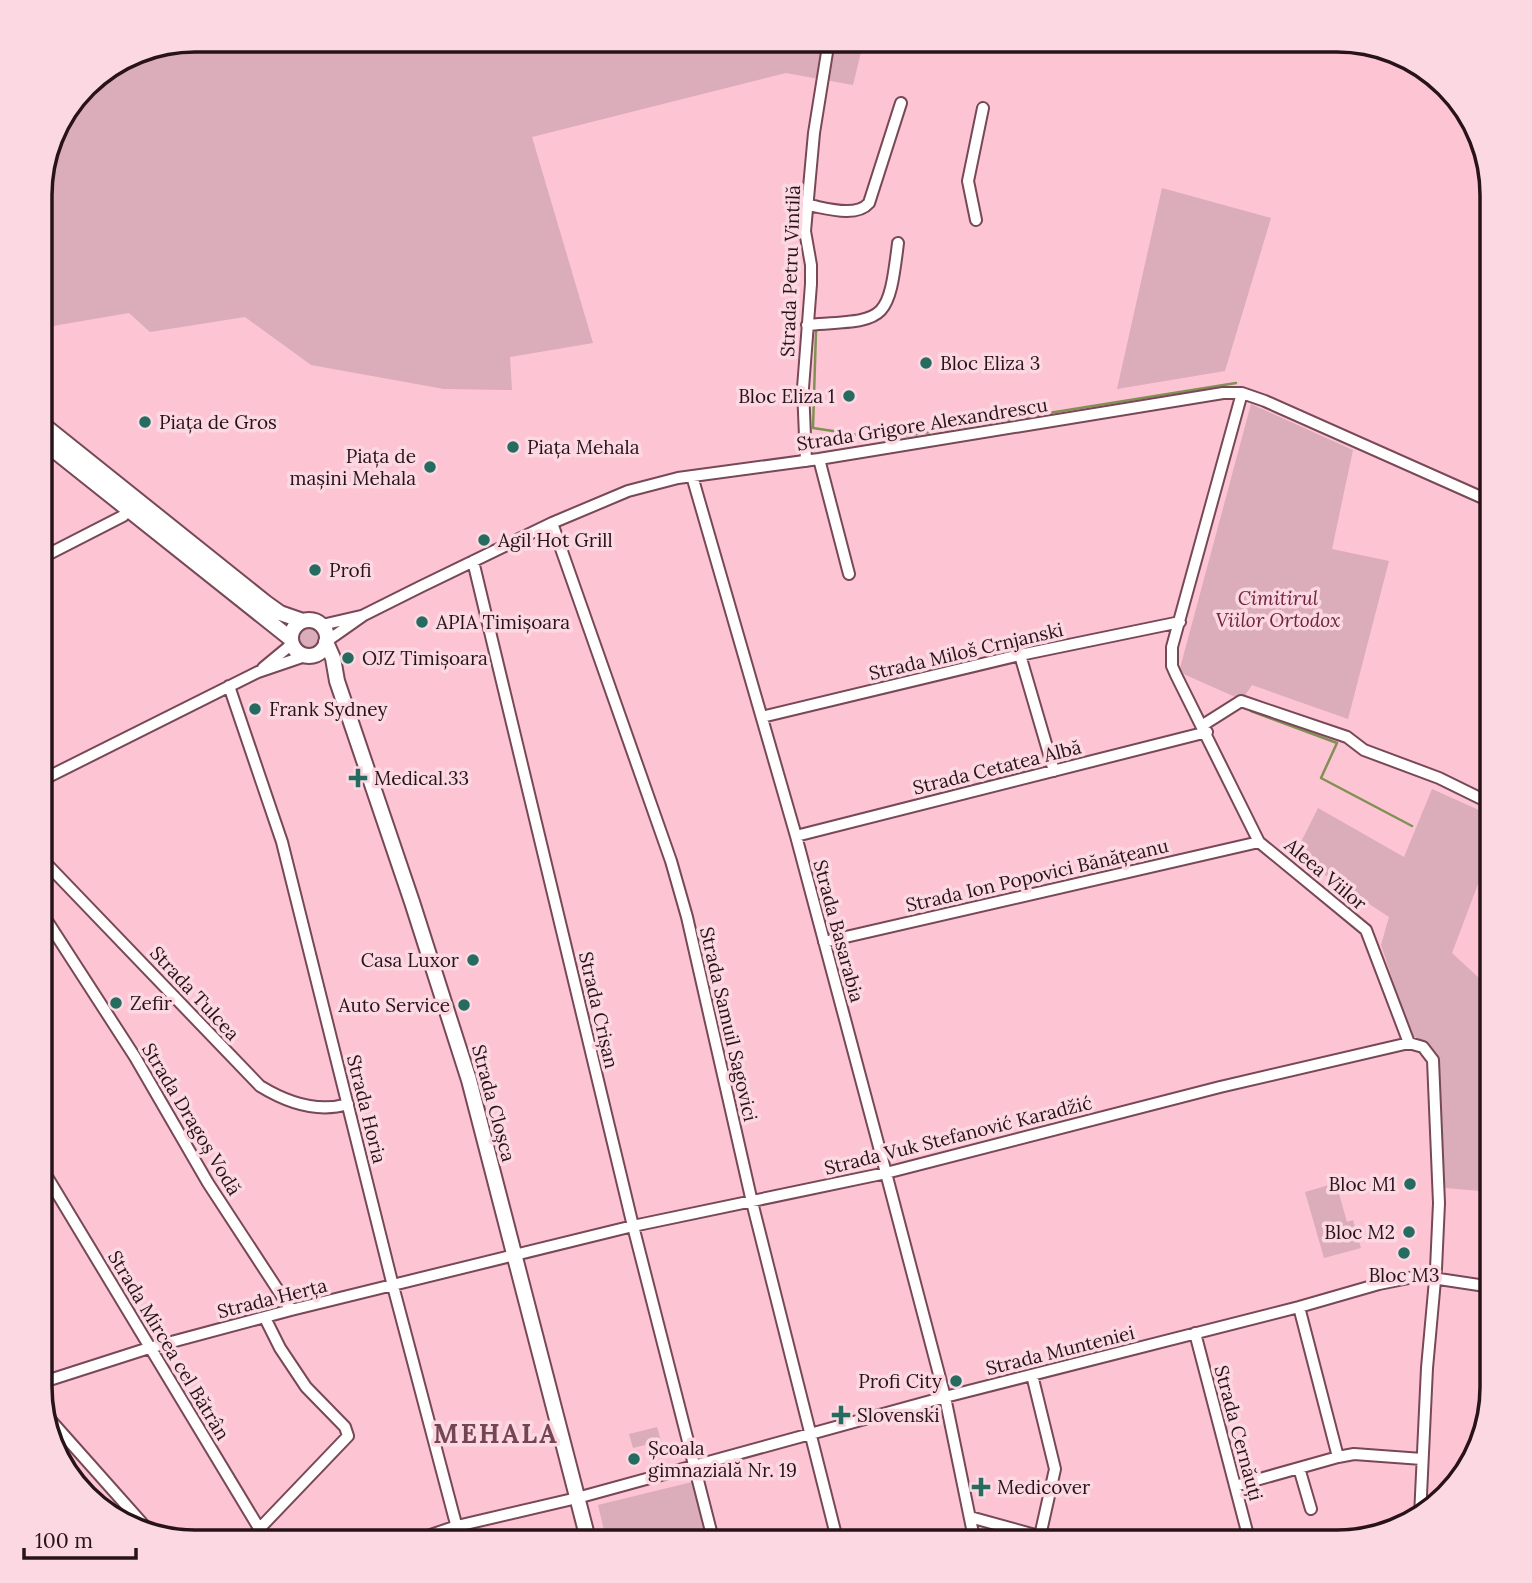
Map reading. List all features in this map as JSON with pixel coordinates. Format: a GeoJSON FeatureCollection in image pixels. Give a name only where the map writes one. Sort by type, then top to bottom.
{"type":"FeatureCollection","features":[{"type":"Feature","properties":{"kind":"main road"},"geometry":{"type":"LineString","coordinates":[[53,434],[133,507],[291,641],[298,653],[308,656],[321,652],[327,642],[322,625],[311,620],[295,626],[291,641]]}},
{"type":"Feature","properties":{"kind":"main road"},"geometry":{"type":"LineString","coordinates":[[53,449],[280,613],[303,621]]}},
{"type":"Feature","properties":{"kind":"main road","name":"Strada Cloșca"},"geometry":{"type":"LineString","coordinates":[[327,642],[337,681],[469,1080],[586,1531]]}},
{"type":"Feature","properties":{"kind":"main road","name":"Strada Cloșca"},"geometry":{"type":"LineString","coordinates":[[308,656],[319,660],[337,681]]}},
{"type":"Feature","properties":{"kind":"street","name":"Strada Petru Vintilă"},"geometry":{"type":"LineString","coordinates":[[806,461],[803,388],[811,265],[805,231],[814,133],[827,53]]}},
{"type":"Feature","properties":{"kind":"street"},"geometry":{"type":"LineString","coordinates":[[808,205],[855,212],[863,210],[869,203],[901,103]]}},
{"type":"Feature","properties":{"kind":"street"},"geometry":{"type":"LineString","coordinates":[[976,220],[968,181],[983,108]]}},
{"type":"Feature","properties":{"kind":"street"},"geometry":{"type":"LineString","coordinates":[[807,325],[860,322],[874,317],[884,309],[889,298],[898,243]]}},
{"type":"Feature","properties":{"kind":"street","name":"Strada Grigore Alexandrescu"},"geometry":{"type":"LineString","coordinates":[[327,642],[364,615],[552,523],[628,491],[692,476],[819,459],[1223,393],[1242,393],[1265,401],[1480,497]]}},
{"type":"Feature","properties":{"kind":"street","name":"Aleea Viilor"},"geometry":{"type":"LineString","coordinates":[[1242,393],[1172,647],[1172,666],[1259,842],[1366,930],[1409,1043],[1419,1044],[1429,1052],[1434,1066],[1439,1189],[1420,1503]]}},
{"type":"Feature","properties":{"kind":"street"},"geometry":{"type":"LineString","coordinates":[[819,459],[849,575]]}},
{"type":"Feature","properties":{"kind":"street","name":"Strada Basarabia"},"geometry":{"type":"LineString","coordinates":[[692,476],[796,836],[886,1173],[945,1397],[973,1531]]}},
{"type":"Feature","properties":{"kind":"street"},"geometry":{"type":"LineString","coordinates":[[53,551],[133,507]]}},
{"type":"Feature","properties":{"kind":"street","name":"Strada Samuil Sagovici"},"geometry":{"type":"LineString","coordinates":[[552,523],[687,916],[752,1202],[835,1531]]}},
{"type":"Feature","properties":{"kind":"street","name":"Strada Crișan"},"geometry":{"type":"LineString","coordinates":[[474,561],[633,1226],[711,1531]]}},
{"type":"Feature","properties":{"kind":"street","name":"Strada Grigore Alexandrescu"},"geometry":{"type":"LineString","coordinates":[[322,625],[364,615]]}},
{"type":"Feature","properties":{"kind":"street","name":"Strada Miloš Crnjanski"},"geometry":{"type":"LineString","coordinates":[[762,717],[1020,655],[1180,622]]}},
{"type":"Feature","properties":{"kind":"street"},"geometry":{"type":"LineString","coordinates":[[258,672],[291,641]]}},
{"type":"Feature","properties":{"kind":"street"},"geometry":{"type":"LineString","coordinates":[[1020,655],[1054,771]]}},
{"type":"Feature","properties":{"kind":"street"},"geometry":{"type":"LineString","coordinates":[[53,775],[258,672],[308,656]]}},
{"type":"Feature","properties":{"kind":"street","name":"Strada Horia"},"geometry":{"type":"LineString","coordinates":[[229,686],[282,842],[393,1286],[458,1531]]}},
{"type":"Feature","properties":{"kind":"street","name":"Strada Cetatea Albă"},"geometry":{"type":"LineString","coordinates":[[796,836],[1054,771],[1205,729],[1241,701],[1347,737],[1364,750],[1439,778],[1480,798]]}},
{"type":"Feature","properties":{"kind":"street","name":"Strada Ion Popovici Bănățeanu"},"geometry":{"type":"LineString","coordinates":[[824,942],[1259,842]]}},
{"type":"Feature","properties":{"kind":"street","name":"Strada Tulcea"},"geometry":{"type":"LineString","coordinates":[[52,870],[260,1086],[276,1096],[305,1104],[336,1108],[348,1104]]}},
{"type":"Feature","properties":{"kind":"street","name":"Strada Dragoș Vodă"},"geometry":{"type":"LineString","coordinates":[[52,929],[135,1057],[208,1183],[292,1310]]}},
{"type":"Feature","properties":{"kind":"street","name":"Strada Vuk Stefanović Karadžić"},"geometry":{"type":"LineString","coordinates":[[515,1256],[633,1226],[886,1173],[1220,1087],[1409,1043]]}},
{"type":"Feature","properties":{"kind":"street","name":"Strada Mircea cel Bătrân"},"geometry":{"type":"LineString","coordinates":[[52,1185],[262,1531]]}},
{"type":"Feature","properties":{"kind":"street","name":"Strada Herța"},"geometry":{"type":"LineString","coordinates":[[52,1379],[149,1348],[515,1256]]}},
{"type":"Feature","properties":{"kind":"street","name":"Strada Munteniei"},"geometry":{"type":"LineString","coordinates":[[442,1531],[577,1498],[945,1397],[1299,1307],[1378,1284],[1429,1274],[1480,1285]]}},
{"type":"Feature","properties":{"kind":"street"},"geometry":{"type":"LineString","coordinates":[[1299,1307],[1338,1457]]}},
{"type":"Feature","properties":{"kind":"street"},"geometry":{"type":"LineString","coordinates":[[260,1528],[348,1436],[345,1427],[306,1387],[280,1348],[265,1318]]}},
{"type":"Feature","properties":{"kind":"street","name":"Strada Cernăuți"},"geometry":{"type":"LineString","coordinates":[[1195,1333],[1247,1531]]}},
{"type":"Feature","properties":{"kind":"street"},"geometry":{"type":"LineString","coordinates":[[1032,1375],[1055,1469],[1041,1531]]}},
{"type":"Feature","properties":{"kind":"street"},"geometry":{"type":"LineString","coordinates":[[58,1429],[138,1518]]}},
{"type":"Feature","properties":{"kind":"street"},"geometry":{"type":"LineString","coordinates":[[1235,1486],[1354,1454],[1422,1459]]}},
{"type":"Feature","properties":{"kind":"street"},"geometry":{"type":"LineString","coordinates":[[1298,1468],[1311,1509]]}},
{"type":"Feature","properties":{"kind":"street"},"geometry":{"type":"LineString","coordinates":[[970,1517],[1022,1531]]}},
{"type":"Feature","properties":{"kind":"green space"},"geometry":{"type":"Polygon","coordinates":[[[195,52],[861,53],[853,85],[786,73],[532,137],[593,343],[510,357],[512,390],[444,389],[311,365],[245,317],[150,332],[129,313],[53,326],[53,186],[57,158],[63,141],[88,101],[116,77],[149,60],[195,52]]]}},
{"type":"Feature","properties":{"kind":"green space"},"geometry":{"type":"Polygon","coordinates":[[[1162,188],[1271,218],[1225,371],[1117,389],[1162,188]]]}},
{"type":"Feature","properties":{"kind":"green space","name":"Cimitirul Viilor Ortodox"},"geometry":{"type":"Polygon","coordinates":[[[1251,404],[1353,450],[1332,549],[1389,561],[1348,719],[1252,685],[1242,700],[1179,672],[1251,404]]]}},
{"type":"Feature","properties":{"kind":"green space"},"geometry":{"type":"Polygon","coordinates":[[[309,627],[317,630],[320,638],[317,646],[309,649],[301,646],[298,638],[301,630],[309,627]]]}},
{"type":"Feature","properties":{"kind":"green space"},"geometry":{"type":"Polygon","coordinates":[[[1432,789],[1480,811],[1480,879],[1452,953],[1480,979],[1480,1191],[1445,1188],[1438,1059],[1433,1051],[1411,1035],[1381,945],[1389,917],[1293,854],[1318,808],[1404,857],[1432,789]]]}},
{"type":"Feature","properties":{"kind":"green space"},"geometry":{"type":"Polygon","coordinates":[[[1336,1183],[1347,1222],[1353,1220],[1361,1248],[1324,1258],[1305,1192],[1336,1183]]]}},
{"type":"Feature","properties":{"kind":"green space"},"geometry":{"type":"Polygon","coordinates":[[[657,1427],[661,1441],[633,1448],[629,1434],[657,1427]]]}},
{"type":"Feature","properties":{"kind":"green space"},"geometry":{"type":"Polygon","coordinates":[[[692,1482],[705,1531],[604,1531],[598,1505],[692,1482]]]}},
{"type":"Feature","properties":{"kind":"waterway"},"geometry":{"type":"LineString","coordinates":[[816,331],[813,428],[886,439],[1236,383]]}},
{"type":"Feature","properties":{"kind":"waterway"},"geometry":{"type":"LineString","coordinates":[[1251,711],[1337,743],[1321,778],[1412,826]]}},
{"type":"Feature","properties":{"kind":"place","name":"Bloc Eliza 3"},"geometry":{"type":"Point","coordinates":[926,363]}},
{"type":"Feature","properties":{"kind":"place","name":"Bloc Eliza 1"},"geometry":{"type":"Point","coordinates":[849,396]}},
{"type":"Feature","properties":{"kind":"place","name":"Piața de Gros"},"geometry":{"type":"Point","coordinates":[145,422]}},
{"type":"Feature","properties":{"kind":"place","name":"Piața Mehala"},"geometry":{"type":"Point","coordinates":[513,447]}},
{"type":"Feature","properties":{"kind":"place","name":"Piața de mașini Mehala"},"geometry":{"type":"Point","coordinates":[430,467]}},
{"type":"Feature","properties":{"kind":"place","name":"Agil Hot Grill"},"geometry":{"type":"Point","coordinates":[484,540]}},
{"type":"Feature","properties":{"kind":"place","name":"Profi"},"geometry":{"type":"Point","coordinates":[315,570]}},
{"type":"Feature","properties":{"kind":"place","name":"APIA Timișoara"},"geometry":{"type":"Point","coordinates":[422,622]}},
{"type":"Feature","properties":{"kind":"place","name":"OJZ Timișoara"},"geometry":{"type":"Point","coordinates":[348,658]}},
{"type":"Feature","properties":{"kind":"place","name":"Frank Sydney"},"geometry":{"type":"Point","coordinates":[255,709]}},
{"type":"Feature","properties":{"kind":"place","name":"Medical.33"},"geometry":{"type":"Point","coordinates":[358,778]}},
{"type":"Feature","properties":{"kind":"place","name":"Casa Luxor"},"geometry":{"type":"Point","coordinates":[473,960]}},
{"type":"Feature","properties":{"kind":"place","name":"Zefir"},"geometry":{"type":"Point","coordinates":[116,1003]}},
{"type":"Feature","properties":{"kind":"place","name":"Auto Service"},"geometry":{"type":"Point","coordinates":[464,1005]}},
{"type":"Feature","properties":{"kind":"place","name":"Bloc M1"},"geometry":{"type":"Point","coordinates":[1410,1184]}},
{"type":"Feature","properties":{"kind":"place","name":"Bloc M2"},"geometry":{"type":"Point","coordinates":[1409,1232]}},
{"type":"Feature","properties":{"kind":"place","name":"Bloc M3"},"geometry":{"type":"Point","coordinates":[1404,1253]}},
{"type":"Feature","properties":{"kind":"place","name":"Profi City"},"geometry":{"type":"Point","coordinates":[956,1381]}},
{"type":"Feature","properties":{"kind":"place","name":"Slovenski"},"geometry":{"type":"Point","coordinates":[841,1415]}},
{"type":"Feature","properties":{"kind":"place","name":"Școala gimnazială Nr. 19"},"geometry":{"type":"Point","coordinates":[634,1459]}},
{"type":"Feature","properties":{"kind":"place","name":"Medicover"},"geometry":{"type":"Point","coordinates":[981,1487]}},
{"type":"Feature","properties":{"kind":"district","name":"MEHALA"},"geometry":{"type":"Point","coordinates":[496,1434]}}]}
